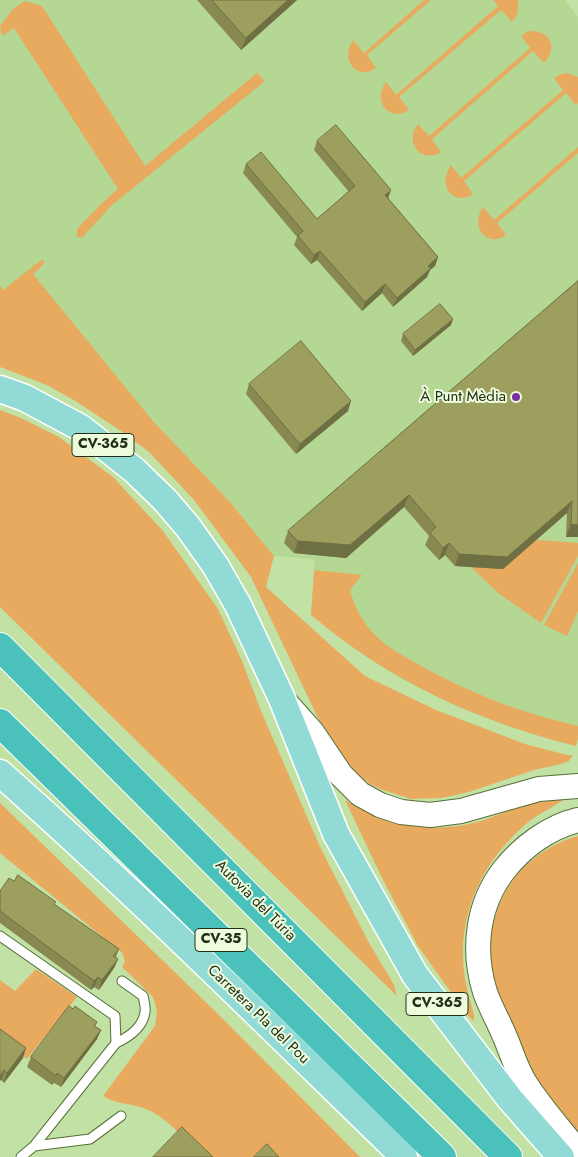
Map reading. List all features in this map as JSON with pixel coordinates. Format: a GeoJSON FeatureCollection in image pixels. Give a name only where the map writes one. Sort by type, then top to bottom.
{"type":"FeatureCollection","features":[{"type":"Feature","properties":{"kind":"highway","name":"Autovia del Túria"},"geometry":{"type":"LineString","coordinates":[[0,647],[508,1157]]}},
{"type":"Feature","properties":{"kind":"highway","name":"CV-35"},"geometry":{"type":"LineString","coordinates":[[0,723],[442,1157]]}},
{"type":"Feature","properties":{"kind":"main road","name":"CV-365"},"geometry":{"type":"LineString","coordinates":[[0,389],[25,398],[82,428],[134,470],[165,500],[188,527],[215,565],[238,605],[282,699],[336,834],[416,975],[510,1099],[562,1157]]}},
{"type":"Feature","properties":{"kind":"main road"},"geometry":{"type":"LineString","coordinates":[[282,699],[312,732],[335,768],[347,782],[360,794],[401,812],[430,814],[461,811],[539,789],[578,786]]}},
{"type":"Feature","properties":{"kind":"main road","name":"Carretera Pla del Pou"},"geometry":{"type":"LineString","coordinates":[[0,772],[150,912],[404,1157]]}},
{"type":"Feature","properties":{"kind":"main road"},"geometry":{"type":"LineString","coordinates":[[578,820],[554,828],[524,849],[510,862],[498,878],[490,892],[479,926],[478,959],[485,993],[526,1084],[578,1152]]}},
{"type":"Feature","properties":{"kind":"lane"},"geometry":{"type":"LineString","coordinates":[[0,936],[114,1016],[116,1043]]}},
{"type":"Feature","properties":{"kind":"lane"},"geometry":{"type":"LineString","coordinates":[[21,1157],[34,1146],[116,1043],[129,1037],[143,1020],[146,1011],[143,996],[122,981]]}},
{"type":"Feature","properties":{"kind":"lane"},"geometry":{"type":"LineString","coordinates":[[34,1146],[90,1139],[121,1116]]}},
{"type":"Feature","properties":{"kind":"shaded area"},"geometry":{"type":"Polygon","coordinates":[[[0,0],[565,0],[578,17],[578,738],[576,746],[512,728],[453,705],[398,677],[368,658],[311,615],[315,559],[274,556],[230,502],[152,420],[0,323],[0,0]]]}},
{"type":"Feature","properties":{"kind":"shaded area"},"geometry":{"type":"Polygon","coordinates":[[[424,0],[431,0],[367,55],[376,68],[363,72],[352,67],[348,55],[353,40],[364,53],[424,0]]]}},
{"type":"Feature","properties":{"kind":"shaded area"},"geometry":{"type":"Polygon","coordinates":[[[493,0],[518,0],[518,13],[512,22],[501,10],[399,97],[409,110],[396,114],[385,108],[381,97],[382,89],[386,82],[396,95],[498,6],[493,0]]]}},
{"type":"Feature","properties":{"kind":"shaded area"},"geometry":{"type":"Polygon","coordinates":[[[25,1],[42,6],[145,166],[257,73],[265,81],[111,206],[82,238],[77,237],[77,229],[118,189],[14,28],[2,36],[0,26],[13,9],[25,1]]]}},
{"type":"Feature","properties":{"kind":"shaded area"},"geometry":{"type":"Polygon","coordinates":[[[528,31],[542,33],[550,41],[551,51],[544,63],[533,51],[432,139],[441,152],[428,156],[417,150],[413,138],[418,124],[429,136],[530,48],[521,36],[528,31]]]}},
{"type":"Feature","properties":{"kind":"shaded area"},"geometry":{"type":"Polygon","coordinates":[[[567,73],[578,77],[578,103],[576,105],[566,93],[464,181],[473,194],[460,198],[454,196],[447,187],[446,180],[451,165],[461,178],[563,90],[554,78],[567,73]]]}},
{"type":"Feature","properties":{"kind":"shaded area"},"geometry":{"type":"Polygon","coordinates":[[[578,147],[578,153],[497,223],[506,235],[493,239],[482,234],[478,222],[483,207],[494,220],[578,147]]]}},
{"type":"Feature","properties":{"kind":"shaded area"},"geometry":{"type":"Polygon","coordinates":[[[41,260],[44,261],[44,264],[33,274],[152,420],[230,502],[274,556],[266,587],[365,676],[436,710],[525,744],[573,755],[569,761],[534,770],[469,792],[442,798],[411,799],[370,784],[346,765],[316,714],[251,577],[194,500],[149,452],[121,431],[47,385],[0,367],[0,286],[3,290],[41,260]]]}},
{"type":"Feature","properties":{"kind":"shaded area"},"geometry":{"type":"Polygon","coordinates":[[[0,410],[59,437],[113,477],[163,531],[218,609],[242,661],[261,711],[321,849],[368,941],[394,985],[397,996],[0,607],[0,410]]]}},
{"type":"Feature","properties":{"kind":"shaded area"},"geometry":{"type":"Polygon","coordinates":[[[537,540],[578,543],[578,556],[541,623],[498,593],[471,567],[537,540]]]}},
{"type":"Feature","properties":{"kind":"shaded area"},"geometry":{"type":"Polygon","coordinates":[[[578,563],[578,611],[567,636],[544,625],[578,563]]]}},
{"type":"Feature","properties":{"kind":"shaded area"},"geometry":{"type":"Polygon","coordinates":[[[314,570],[362,575],[350,590],[364,621],[381,641],[421,666],[478,694],[517,709],[578,726],[576,746],[539,736],[469,711],[403,679],[371,660],[311,615],[314,570]]]}},
{"type":"Feature","properties":{"kind":"shaded area"},"geometry":{"type":"Polygon","coordinates":[[[567,797],[531,820],[514,835],[486,870],[476,890],[464,932],[463,955],[465,978],[474,1021],[467,1015],[418,946],[382,878],[345,800],[378,817],[413,826],[431,828],[468,824],[487,819],[540,799],[567,797]]]}},
{"type":"Feature","properties":{"kind":"shaded area"},"geometry":{"type":"Polygon","coordinates":[[[0,803],[220,1016],[360,1157],[202,1157],[177,1131],[156,1114],[103,1096],[155,1026],[157,1011],[153,997],[122,967],[125,961],[122,953],[0,853],[0,803]]]}},
{"type":"Feature","properties":{"kind":"shaded area"},"geometry":{"type":"Polygon","coordinates":[[[578,836],[578,1138],[540,1087],[522,1056],[493,982],[489,953],[492,927],[496,914],[506,890],[519,872],[550,847],[578,836]]]}},
{"type":"Feature","properties":{"kind":"shaded area"},"geometry":{"type":"Polygon","coordinates":[[[36,969],[77,997],[27,1059],[0,1038],[0,980],[15,991],[36,969]]]}},
{"type":"Feature","properties":{"kind":"building"},"geometry":{"type":"Polygon","coordinates":[[[212,0],[288,0],[246,38],[212,0]]]}},
{"type":"Feature","properties":{"kind":"building"},"geometry":{"type":"Polygon","coordinates":[[[336,125],[391,190],[385,195],[438,257],[428,266],[431,268],[397,298],[385,284],[365,302],[320,251],[314,255],[298,236],[303,231],[246,164],[261,152],[317,219],[355,186],[317,141],[336,125]]]}},
{"type":"Feature","properties":{"kind":"building","name":"À Punt Mèdia"},"geometry":{"type":"Polygon","coordinates":[[[578,281],[578,525],[571,524],[572,501],[507,557],[459,554],[449,543],[443,548],[430,533],[436,527],[409,495],[350,545],[298,541],[288,531],[578,281]]]}},
{"type":"Feature","properties":{"kind":"building"},"geometry":{"type":"Polygon","coordinates":[[[440,304],[453,319],[415,350],[403,334],[440,304]]]}},
{"type":"Feature","properties":{"kind":"building"},"geometry":{"type":"Polygon","coordinates":[[[301,341],[351,401],[300,444],[249,384],[301,341]]]}},
{"type":"Feature","properties":{"kind":"building"},"geometry":{"type":"Polygon","coordinates":[[[18,875],[56,902],[54,904],[119,949],[113,956],[118,959],[102,980],[98,977],[94,981],[0,911],[0,891],[9,878],[14,881],[18,875]]]}},
{"type":"Feature","properties":{"kind":"building"},"geometry":{"type":"Polygon","coordinates":[[[69,1006],[73,1009],[75,1006],[97,1022],[94,1026],[101,1030],[64,1078],[57,1073],[56,1076],[31,1057],[69,1006]]]}},
{"type":"Feature","properties":{"kind":"building"},"geometry":{"type":"Polygon","coordinates":[[[0,1029],[26,1048],[7,1073],[4,1070],[0,1076],[0,1029]]]}},
{"type":"Feature","properties":{"kind":"building"},"geometry":{"type":"Polygon","coordinates":[[[182,1127],[213,1157],[153,1157],[182,1127]]]}},
{"type":"Feature","properties":{"kind":"building"},"geometry":{"type":"Polygon","coordinates":[[[267,1144],[279,1157],[254,1157],[267,1144]]]}},
{"type":"Feature","properties":{"kind":"place","name":"À Punt Mèdia"},"geometry":{"type":"Point","coordinates":[516,397]}}]}
